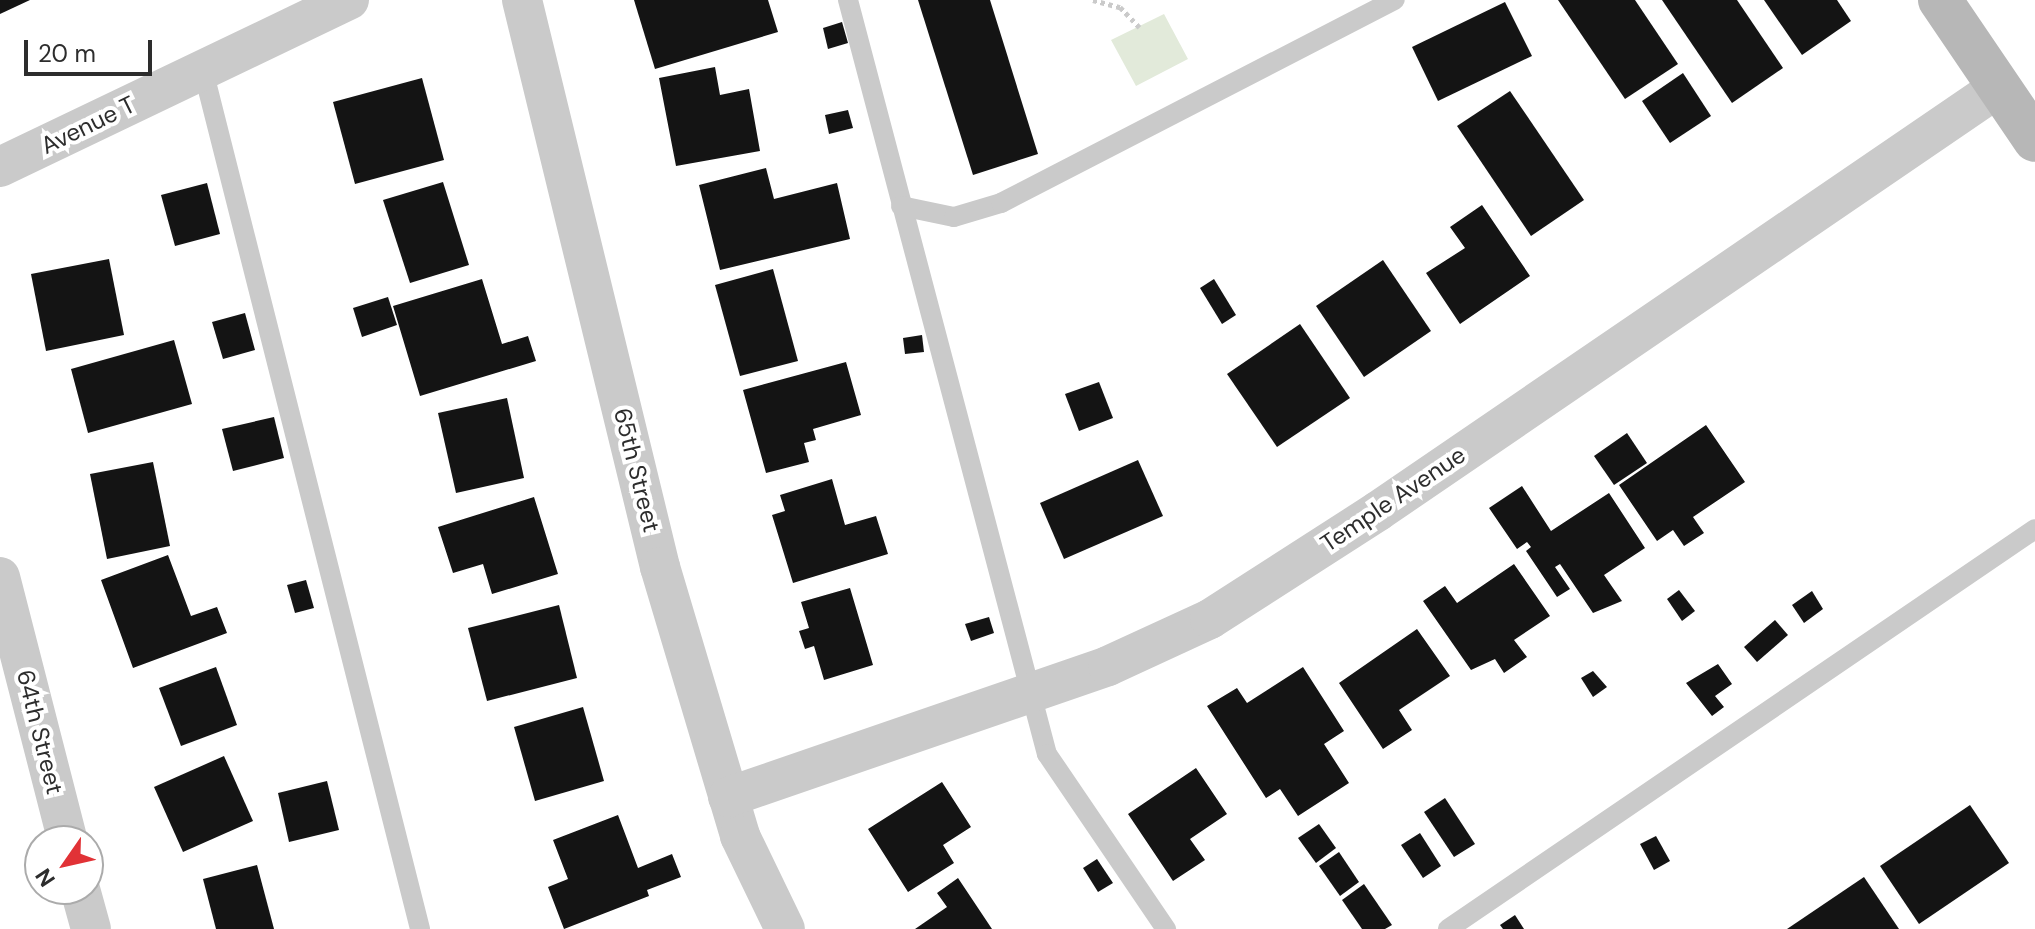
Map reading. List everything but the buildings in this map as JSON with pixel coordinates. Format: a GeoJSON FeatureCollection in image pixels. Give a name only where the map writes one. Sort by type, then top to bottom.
{"type":"FeatureCollection","features":[{"type":"Feature","properties":{"kind":"street","name":"Avenue T"},"geometry":{"type":"LineString","coordinates":[[0,167],[349,0]]}},
{"type":"Feature","properties":{"kind":"street","name":"65th Street"},"geometry":{"type":"LineString","coordinates":[[522,0],[660,567],[740,836],[785,929]]}},
{"type":"Feature","properties":{"kind":"street"},"geometry":{"type":"LineString","coordinates":[[1940,0],[2035,140]]}},
{"type":"Feature","properties":{"kind":"street","name":"Temple Avenue"},"geometry":{"type":"LineString","coordinates":[[728,797],[1108,666],[1210,619],[1378,511],[1999,87]]}},
{"type":"Feature","properties":{"kind":"street","name":"64th Street"},"geometry":{"type":"LineString","coordinates":[[0,577],[64,825]]}},
{"type":"Feature","properties":{"kind":"street"},"geometry":{"type":"LineString","coordinates":[[84,905],[91,929]]}},
{"type":"Feature","properties":{"kind":"lane"},"geometry":{"type":"LineString","coordinates":[[848,0],[1027,693],[1047,754],[1166,929]]}},
{"type":"Feature","properties":{"kind":"lane"},"geometry":{"type":"LineString","coordinates":[[901,206],[954,217],[1001,203],[1395,0]]}},
{"type":"Feature","properties":{"kind":"lane"},"geometry":{"type":"LineString","coordinates":[[203,70],[420,929]]}},
{"type":"Feature","properties":{"kind":"lane"},"geometry":{"type":"LineString","coordinates":[[1448,929],[2035,529]]}},
{"type":"Feature","properties":{"kind":"path"},"geometry":{"type":"LineString","coordinates":[[1093,0],[1120,7],[1139,27]]}},
{"type":"Feature","properties":{"kind":"green space"},"geometry":{"type":"Polygon","coordinates":[[[1164,14],[1188,59],[1136,86],[1111,40],[1164,14]]]}}]}
